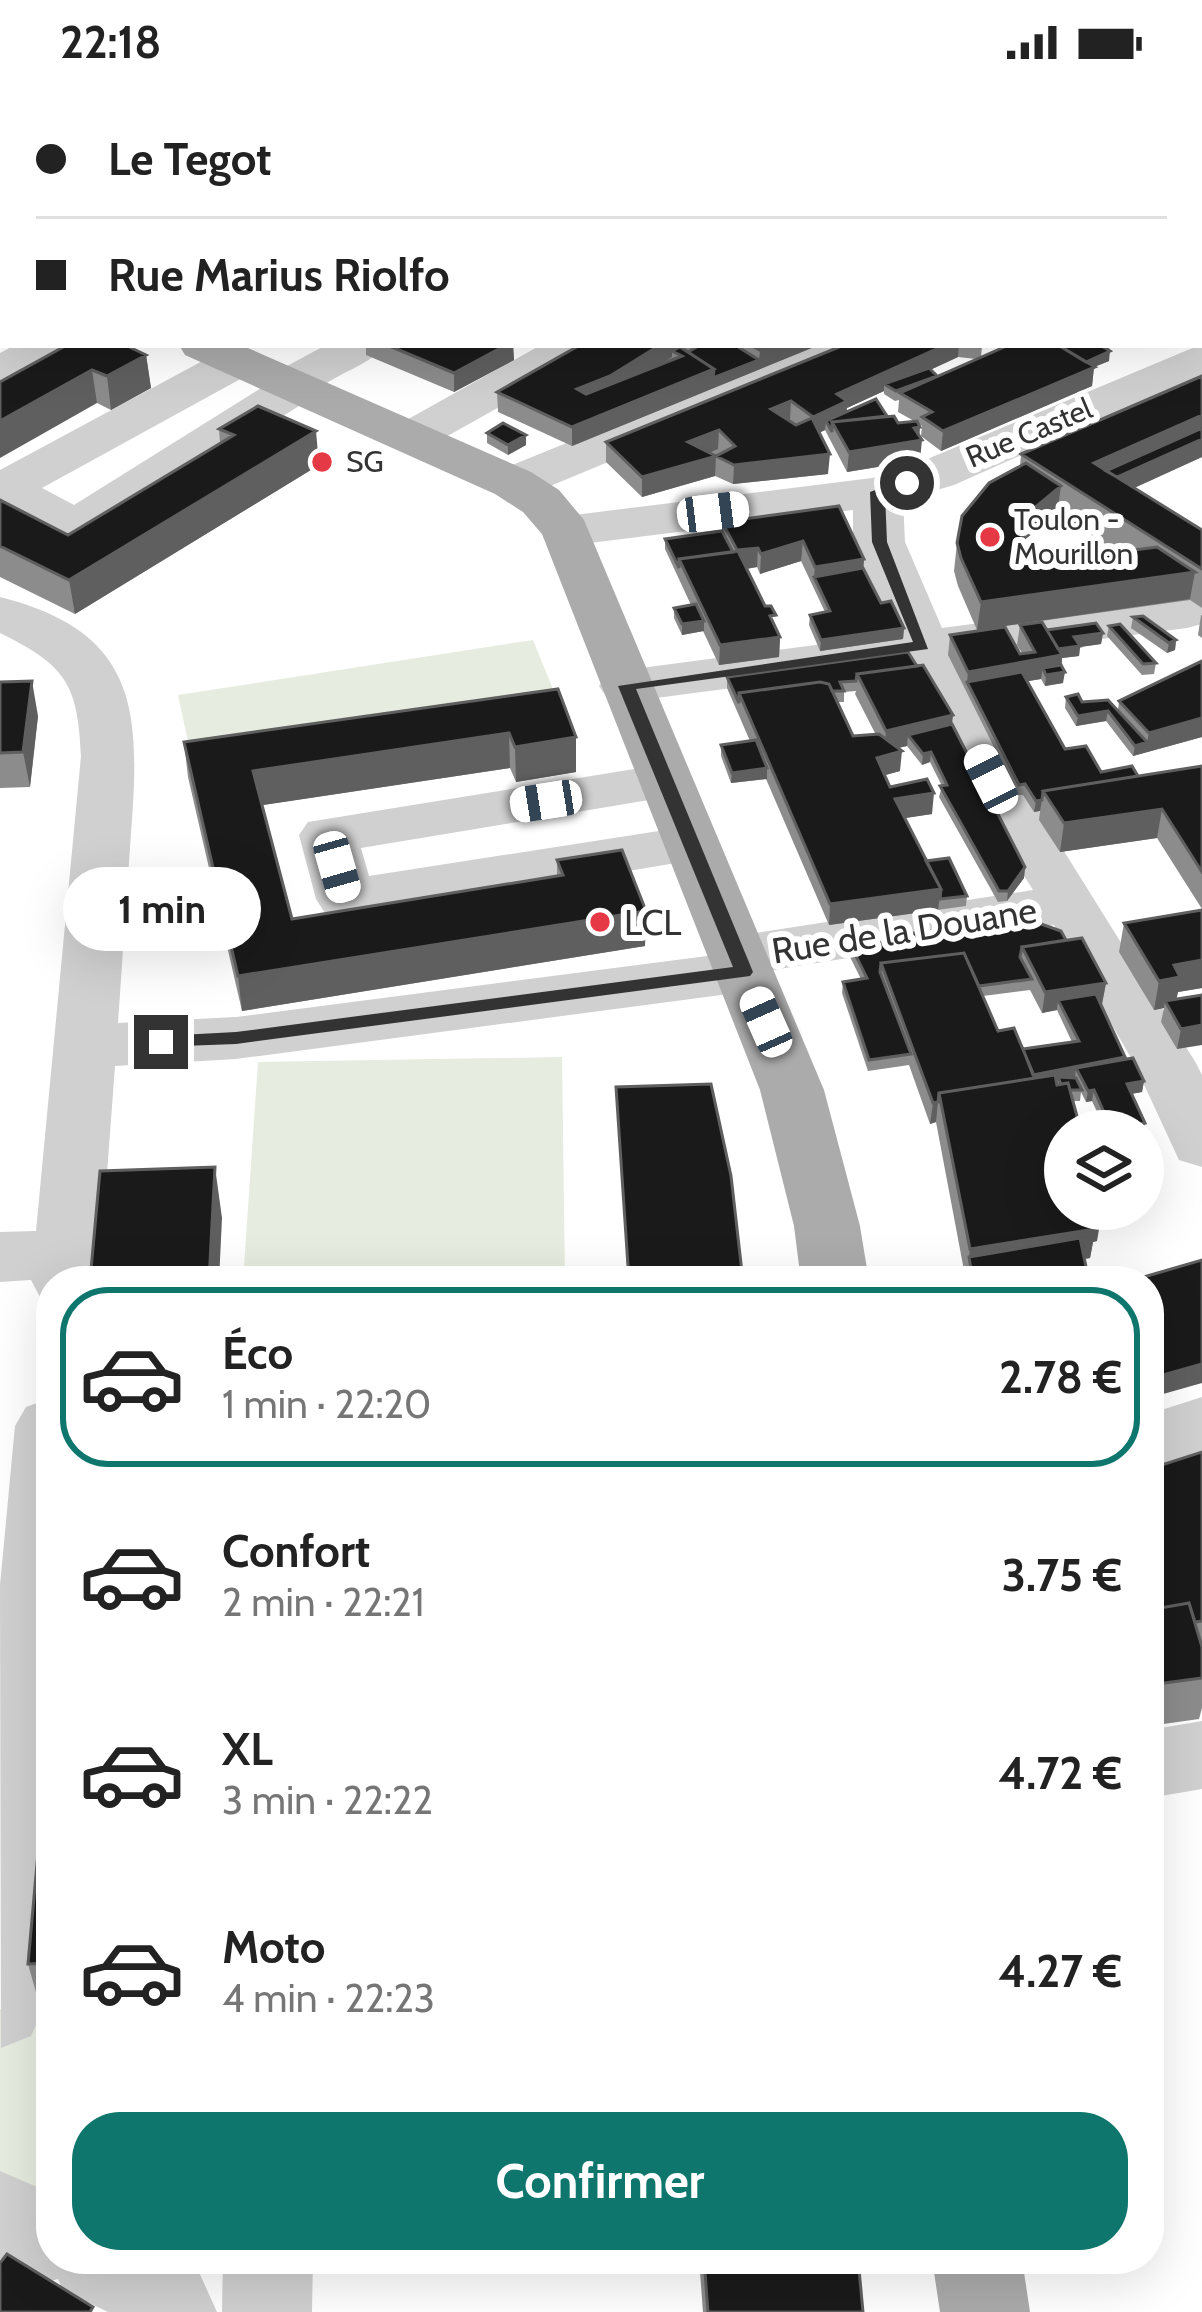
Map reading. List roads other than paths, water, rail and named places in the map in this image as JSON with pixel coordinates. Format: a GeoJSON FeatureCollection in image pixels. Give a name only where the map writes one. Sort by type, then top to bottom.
{"type":"FeatureCollection","features":[{"type":"Feature","properties":{"kind":"main road"},"geometry":{"type":"LineString","coordinates":[[220,353],[513,484],[541,501],[566,531],[792,1090],[833,1266]]}},
{"type":"Feature","properties":{"kind":"main road"},"geometry":{"type":"LineString","coordinates":[[979,2274],[985,2312]]}},
{"type":"Feature","properties":{"kind":"street"},"geometry":{"type":"LineString","coordinates":[[0,372],[44,348]]}},
{"type":"Feature","properties":{"kind":"street"},"geometry":{"type":"LineString","coordinates":[[220,353],[4,488],[76,526],[356,348]]}},
{"type":"Feature","properties":{"kind":"street"},"geometry":{"type":"LineString","coordinates":[[513,484],[842,348]]}},
{"type":"Feature","properties":{"kind":"street"},"geometry":{"type":"LineString","coordinates":[[411,437],[542,350]]}},
{"type":"Feature","properties":{"kind":"street","name":"Rue Castel"},"geometry":{"type":"LineString","coordinates":[[566,531],[850,482],[936,474],[1202,358]]}},
{"type":"Feature","properties":{"kind":"street"},"geometry":{"type":"LineString","coordinates":[[850,482],[923,645],[991,779],[1071,903],[1183,1060],[1202,1144]]}},
{"type":"Feature","properties":{"kind":"street"},"geometry":{"type":"LineString","coordinates":[[626,686],[1186,612]]}},
{"type":"Feature","properties":{"kind":"street"},"geometry":{"type":"LineString","coordinates":[[0,613],[65,644],[97,681],[109,705],[110,756],[66,1266]]}},
{"type":"Feature","properties":{"kind":"street"},"geometry":{"type":"LineString","coordinates":[[665,782],[328,835],[346,899],[691,844]]}},
{"type":"Feature","properties":{"kind":"street","name":"Rue de la Douane"},"geometry":{"type":"LineString","coordinates":[[86,1046],[236,1038],[740,964],[1071,903]]}},
{"type":"Feature","properties":{"kind":"street"},"geometry":{"type":"LineString","coordinates":[[0,1257],[54,1266]]}},
{"type":"Feature","properties":{"kind":"street"},"geometry":{"type":"LineString","coordinates":[[1164,1437],[1202,1425]]}},
{"type":"Feature","properties":{"kind":"street"},"geometry":{"type":"LineString","coordinates":[[2,2009],[19,1582],[36,1499]]}},
{"type":"Feature","properties":{"kind":"street"},"geometry":{"type":"LineString","coordinates":[[0,2214],[36,2231]]}},
{"type":"Feature","properties":{"kind":"street"},"geometry":{"type":"LineString","coordinates":[[127,2274],[162,2290],[172,2312]]}},
{"type":"Feature","properties":{"kind":"street"},"geometry":{"type":"LineString","coordinates":[[266,2312],[267,2274]]}},
{"type":"Feature","properties":{"kind":"place","name":"SG"},"geometry":{"type":"Point","coordinates":[322,462]}},
{"type":"Feature","properties":{"kind":"place","name":"Toulon - Mourillon"},"geometry":{"type":"Point","coordinates":[990,537]}},
{"type":"Feature","properties":{"kind":"place","name":"LCL"},"geometry":{"type":"Point","coordinates":[600,922]}}]}
